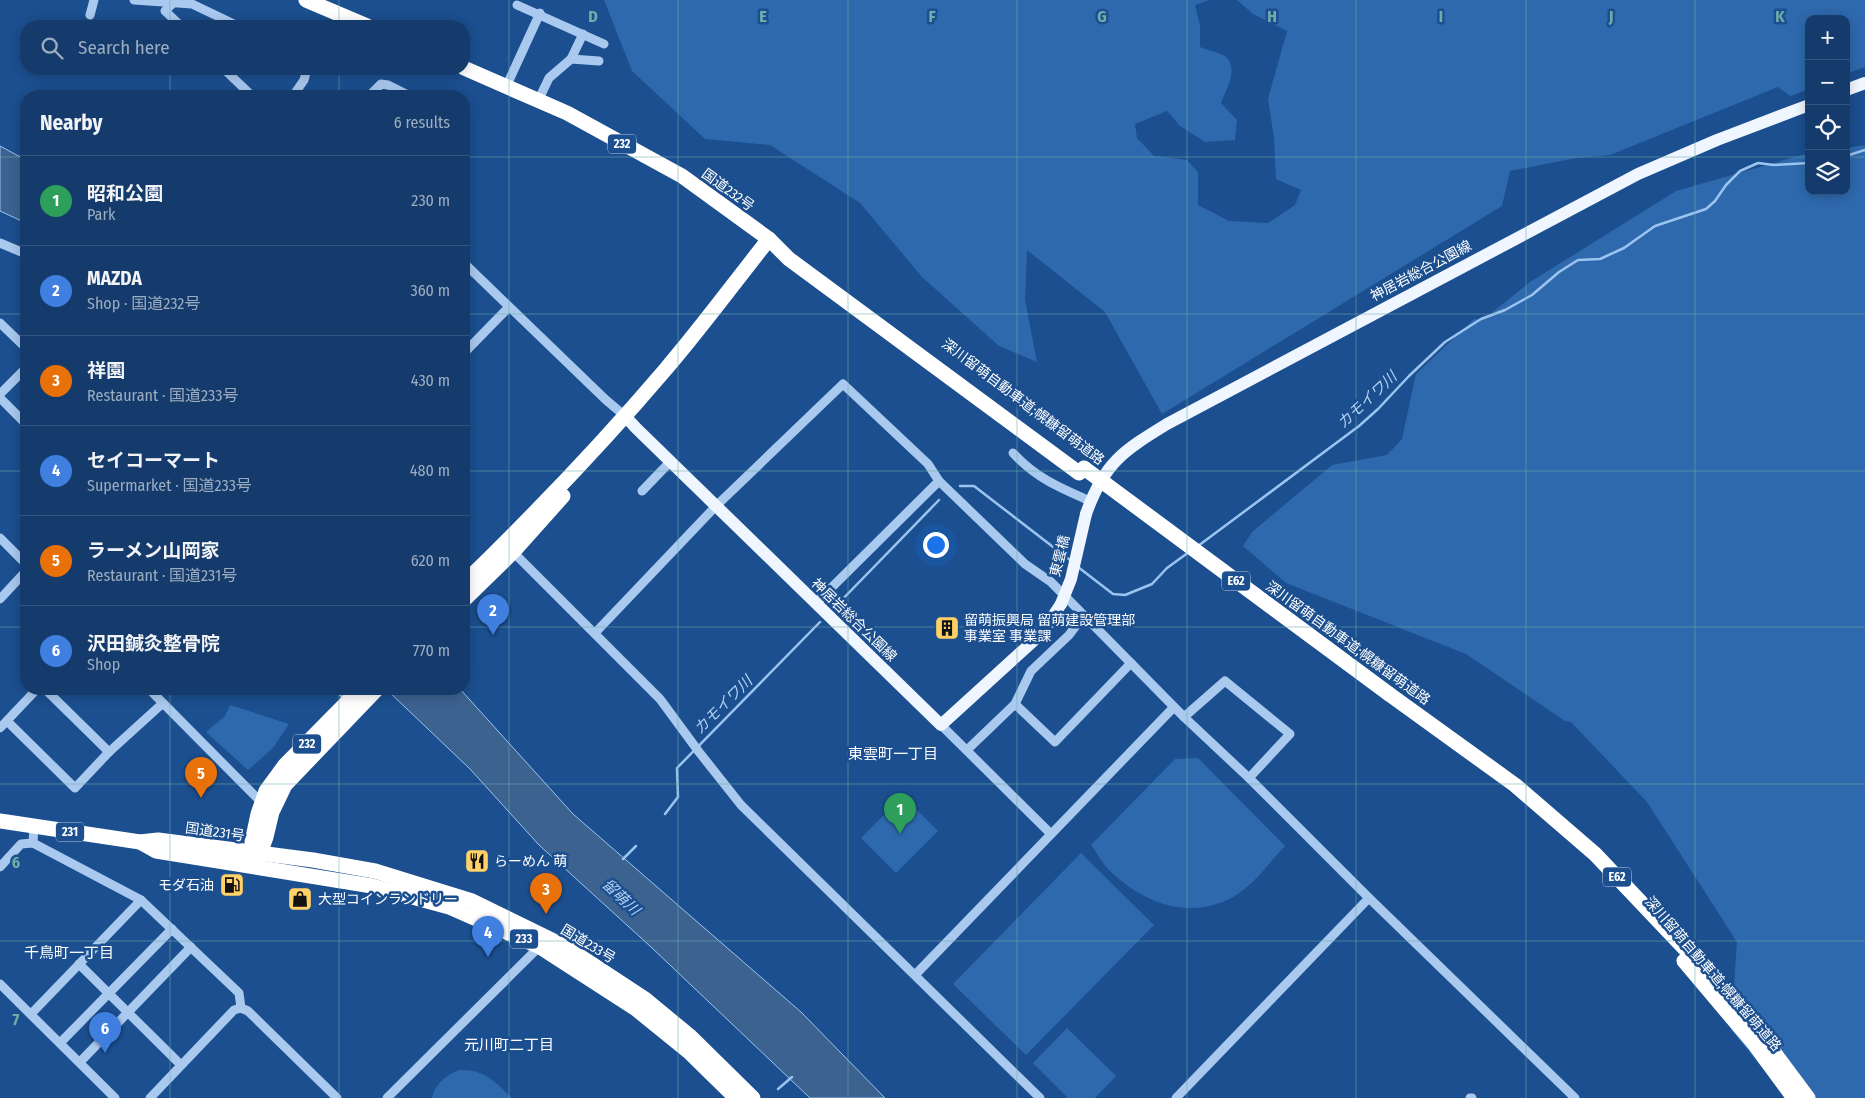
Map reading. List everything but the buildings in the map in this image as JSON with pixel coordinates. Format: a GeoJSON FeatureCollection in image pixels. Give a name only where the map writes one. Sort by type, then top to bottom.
{"type":"FeatureCollection","features":[{"type":"Feature","properties":{"kind":"highway"},"geometry":{"type":"LineString","coordinates":[[306,0],[353,20]]}},
{"type":"Feature","properties":{"kind":"highway","name":"国道232号"},"geometry":{"type":"LineString","coordinates":[[470,71],[566,113],[682,176],[769,239]]}},
{"type":"Feature","properties":{"kind":"highway"},"geometry":{"type":"LineString","coordinates":[[473,580],[509,548],[616,435],[625,416],[666,368],[769,239]]}},
{"type":"Feature","properties":{"kind":"highway","name":"深川留萌自動車道;幌糠留萌道路"},"geometry":{"type":"LineString","coordinates":[[769,239],[1386,696],[1499,785],[1579,854],[1643,916],[1755,1045],[1794,1098]]}},
{"type":"Feature","properties":{"kind":"highway","name":"232"},"geometry":{"type":"LineString","coordinates":[[253,860],[267,807],[266,791],[285,766],[357,695]]}},
{"type":"Feature","properties":{"kind":"highway","name":"深川留萌自動車道;幌糠留萌道路"},"geometry":{"type":"LineString","coordinates":[[1386,696],[1515,785],[1595,854],[1708,972],[1764,1039],[1808,1098]]}},
{"type":"Feature","properties":{"kind":"highway","name":"国道231号"},"geometry":{"type":"LineString","coordinates":[[0,821],[140,842],[158,840],[253,860]]}},
{"type":"Feature","properties":{"kind":"highway"},"geometry":{"type":"LineString","coordinates":[[228,856],[247,842],[260,836],[270,851],[271,862]]}},
{"type":"Feature","properties":{"kind":"highway","name":"国道233号"},"geometry":{"type":"LineString","coordinates":[[253,860],[376,871],[472,901],[544,943],[636,1009],[689,1052],[736,1098]]}},
{"type":"Feature","properties":{"kind":"highway","name":"国道233号"},"geometry":{"type":"LineString","coordinates":[[544,943],[566,947],[645,999],[691,1037],[753,1098]]}},
{"type":"Feature","properties":{"kind":"main road"},"geometry":{"type":"LineString","coordinates":[[1850,89],[1865,83]]}},
{"type":"Feature","properties":{"kind":"main road","name":"神居岩総合公園線"},"geometry":{"type":"LineString","coordinates":[[1086,514],[1090,501],[1104,474],[1116,460],[1130,447],[1167,424],[1638,174],[1717,140],[1805,107]]}},
{"type":"Feature","properties":{"kind":"main road","name":"神居岩総合公園線"},"geometry":{"type":"LineString","coordinates":[[625,416],[941,725]]}},
{"type":"Feature","properties":{"kind":"main road","name":"東雲橋"},"geometry":{"type":"LineString","coordinates":[[941,725],[1041,634],[1061,604],[1071,580],[1086,514]]}},
{"type":"Feature","properties":{"kind":"street"},"geometry":{"type":"LineString","coordinates":[[90,15],[94,0]]}},
{"type":"Feature","properties":{"kind":"street"},"geometry":{"type":"LineString","coordinates":[[134,0],[192,4],[225,20]]}},
{"type":"Feature","properties":{"kind":"street"},"geometry":{"type":"LineString","coordinates":[[174,2],[165,11],[175,20]]}},
{"type":"Feature","properties":{"kind":"street"},"geometry":{"type":"LineString","coordinates":[[518,5],[540,13],[604,44]]}},
{"type":"Feature","properties":{"kind":"street"},"geometry":{"type":"LineString","coordinates":[[506,87],[540,13]]}},
{"type":"Feature","properties":{"kind":"street"},"geometry":{"type":"LineString","coordinates":[[538,101],[549,78],[571,59],[583,34]]}},
{"type":"Feature","properties":{"kind":"street"},"geometry":{"type":"LineString","coordinates":[[571,59],[599,62]]}},
{"type":"Feature","properties":{"kind":"street"},"geometry":{"type":"LineString","coordinates":[[230,75],[246,90]]}},
{"type":"Feature","properties":{"kind":"street"},"geometry":{"type":"LineString","coordinates":[[298,90],[305,75]]}},
{"type":"Feature","properties":{"kind":"street"},"geometry":{"type":"LineString","coordinates":[[375,90],[381,84],[398,90]]}},
{"type":"Feature","properties":{"kind":"street"},"geometry":{"type":"LineString","coordinates":[[0,243],[20,251]]}},
{"type":"Feature","properties":{"kind":"street"},"geometry":{"type":"LineString","coordinates":[[470,269],[625,416]]}},
{"type":"Feature","properties":{"kind":"street"},"geometry":{"type":"LineString","coordinates":[[470,347],[509,308]]}},
{"type":"Feature","properties":{"kind":"street"},"geometry":{"type":"LineString","coordinates":[[0,323],[20,342]]}},
{"type":"Feature","properties":{"kind":"street"},"geometry":{"type":"LineString","coordinates":[[0,394],[20,374]]}},
{"type":"Feature","properties":{"kind":"street"},"geometry":{"type":"LineString","coordinates":[[595,633],[716,506],[843,384],[928,464],[939,481],[1025,564],[1052,582],[1184,717],[1249,778],[1369,898],[1575,1098]]}},
{"type":"Feature","properties":{"kind":"street"},"geometry":{"type":"LineString","coordinates":[[0,398],[20,418]]}},
{"type":"Feature","properties":{"kind":"street"},"geometry":{"type":"LineString","coordinates":[[1013,453],[1026,468],[1053,485],[1090,501]]}},
{"type":"Feature","properties":{"kind":"street"},"geometry":{"type":"LineString","coordinates":[[642,492],[670,462]]}},
{"type":"Feature","properties":{"kind":"street"},"geometry":{"type":"LineString","coordinates":[[816,603],[939,481]]}},
{"type":"Feature","properties":{"kind":"street"},"geometry":{"type":"LineString","coordinates":[[0,538],[20,558]]}},
{"type":"Feature","properties":{"kind":"street"},"geometry":{"type":"LineString","coordinates":[[509,548],[660,699],[741,805],[1040,1098]]}},
{"type":"Feature","properties":{"kind":"street"},"geometry":{"type":"LineString","coordinates":[[0,599],[20,577]]}},
{"type":"Feature","properties":{"kind":"street"},"geometry":{"type":"LineString","coordinates":[[967,750],[1015,704],[1031,671],[1069,635],[1084,615]]}},
{"type":"Feature","properties":{"kind":"street"},"geometry":{"type":"LineString","coordinates":[[1015,704],[1055,742],[1132,663]]}},
{"type":"Feature","properties":{"kind":"street"},"geometry":{"type":"LineString","coordinates":[[1184,717],[1225,680],[1290,734],[1249,778]]}},
{"type":"Feature","properties":{"kind":"street"},"geometry":{"type":"LineString","coordinates":[[0,728],[31,695]]}},
{"type":"Feature","properties":{"kind":"street"},"geometry":{"type":"LineString","coordinates":[[51,695],[109,752]]}},
{"type":"Feature","properties":{"kind":"street"},"geometry":{"type":"LineString","coordinates":[[155,695],[267,807]]}},
{"type":"Feature","properties":{"kind":"street"},"geometry":{"type":"LineString","coordinates":[[7,721],[75,788],[109,752],[163,703]]}},
{"type":"Feature","properties":{"kind":"street"},"geometry":{"type":"LineString","coordinates":[[915,975],[1174,707]]}},
{"type":"Feature","properties":{"kind":"street"},"geometry":{"type":"LineString","coordinates":[[941,725],[1051,834]]}},
{"type":"Feature","properties":{"kind":"street"},"geometry":{"type":"LineString","coordinates":[[33,843],[34,827]]}},
{"type":"Feature","properties":{"kind":"street"},"geometry":{"type":"LineString","coordinates":[[0,867],[21,844],[33,843],[141,900],[239,993],[242,1008]]}},
{"type":"Feature","properties":{"kind":"street"},"geometry":{"type":"LineString","coordinates":[[1176,1098],[1369,898]]}},
{"type":"Feature","properties":{"kind":"street"},"geometry":{"type":"LineString","coordinates":[[31,1014],[141,900]]}},
{"type":"Feature","properties":{"kind":"street"},"geometry":{"type":"LineString","coordinates":[[60,1042],[172,929]]}},
{"type":"Feature","properties":{"kind":"street"},"geometry":{"type":"LineString","coordinates":[[387,1098],[544,943]]}},
{"type":"Feature","properties":{"kind":"street"},"geometry":{"type":"LineString","coordinates":[[80,1062],[191,947]]}},
{"type":"Feature","properties":{"kind":"street"},"geometry":{"type":"LineString","coordinates":[[79,964],[181,1065]]}},
{"type":"Feature","properties":{"kind":"street"},"geometry":{"type":"LineString","coordinates":[[0,984],[115,1098]]}},
{"type":"Feature","properties":{"kind":"street"},"geometry":{"type":"LineString","coordinates":[[150,1098],[234,1010],[242,1008],[248,1011],[337,1098]]}},
{"type":"Feature","properties":{"kind":"shaded area"},"geometry":{"type":"Polygon","coordinates":[[[604,0],[1209,0],[1195,5],[1200,26],[1200,47],[1223,55],[1230,62],[1230,80],[1221,103],[1237,120],[1235,140],[1205,142],[1180,126],[1167,111],[1135,124],[1137,138],[1154,156],[1187,160],[1198,172],[1198,205],[1229,221],[1268,223],[1295,205],[1301,190],[1276,179],[1274,138],[1268,99],[1287,31],[1253,14],[1237,0],[1865,0],[1865,67],[1850,73],[1850,15],[1805,15],[1805,90],[1790,96],[1778,87],[1610,155],[1576,158],[1510,171],[1502,206],[1162,414],[1105,312],[1027,250],[1025,300],[1037,362],[999,346],[922,277],[860,203],[770,145],[705,139],[632,71],[604,0]]]}},
{"type":"Feature","properties":{"kind":"shaded area"},"geometry":{"type":"Polygon","coordinates":[[[1865,145],[1865,1098],[1784,1098],[1778,1087],[1731,1030],[1737,942],[1647,802],[1571,722],[1565,721],[1466,654],[1286,583],[1243,546],[1252,532],[1332,465],[1387,455],[1402,439],[1416,374],[1474,319],[1484,319],[1530,282],[1676,191],[1805,154],[1805,195],[1850,195],[1850,147],[1865,145]]]}},
{"type":"Feature","properties":{"kind":"shaded area"},"geometry":{"type":"Polygon","coordinates":[[[230,705],[289,724],[273,748],[248,770],[206,732],[225,716],[230,705]]]}},
{"type":"Feature","properties":{"kind":"shaded area"},"geometry":{"type":"Polygon","coordinates":[[[1198,758],[1285,846],[1254,880],[1233,897],[1217,904],[1200,908],[1184,908],[1167,905],[1136,892],[1109,870],[1091,845],[1175,759],[1198,758]]]}},
{"type":"Feature","properties":{"kind":"shaded area"},"geometry":{"type":"Polygon","coordinates":[[[903,796],[938,831],[896,873],[861,838],[903,796]]]}},
{"type":"Feature","properties":{"kind":"shaded area"},"geometry":{"type":"Polygon","coordinates":[[[1081,853],[1154,925],[1026,1055],[953,984],[1081,853]]]}},
{"type":"Feature","properties":{"kind":"shaded area"},"geometry":{"type":"Polygon","coordinates":[[[1067,1028],[1116,1076],[1095,1098],[1068,1098],[1033,1063],[1067,1028]]]}},
{"type":"Feature","properties":{"kind":"shaded area"},"geometry":{"type":"Polygon","coordinates":[[[459,1070],[468,1070],[488,1077],[512,1098],[432,1098],[433,1093],[442,1081],[459,1070]]]}},
{"type":"Feature","properties":{"kind":"water"},"geometry":{"type":"Polygon","coordinates":[[[0,146],[20,157],[20,220],[0,211],[0,146]]]}},
{"type":"Feature","properties":{"kind":"water","name":"留萌川"},"geometry":{"type":"Polygon","coordinates":[[[392,695],[465,695],[573,814],[801,1012],[885,1098],[810,1098],[651,947],[539,845],[470,769],[392,695]]]}},
{"type":"Feature","properties":{"kind":"waterway","name":"カモイワ川"},"geometry":{"type":"LineString","coordinates":[[1850,155],[1865,150]]}},
{"type":"Feature","properties":{"kind":"waterway","name":"カモイワ川"},"geometry":{"type":"LineString","coordinates":[[1198,546],[1359,426],[1445,342],[1481,319],[1505,310],[1532,295],[1559,272],[1578,260],[1600,259],[1624,248],[1655,226],[1706,209],[1740,171],[1758,163],[1774,165],[1805,163]]}},
{"type":"Feature","properties":{"kind":"waterway","name":"カモイワ川"},"geometry":{"type":"LineString","coordinates":[[960,486],[974,486],[1070,560]]}},
{"type":"Feature","properties":{"kind":"waterway","name":"カモイワ川"},"geometry":{"type":"LineString","coordinates":[[834,608],[939,500]]}},
{"type":"Feature","properties":{"kind":"waterway","name":"カモイワ川"},"geometry":{"type":"LineString","coordinates":[[1078,567],[1113,594],[1125,595],[1152,584],[1167,568],[1189,552]]}},
{"type":"Feature","properties":{"kind":"waterway","name":"カモイワ川"},"geometry":{"type":"LineString","coordinates":[[665,814],[678,797],[677,768],[820,622]]}},
{"type":"Feature","properties":{"kind":"waterway","name":"カモイワ川"},"geometry":{"type":"LineString","coordinates":[[623,859],[636,846]]}},
{"type":"Feature","properties":{"kind":"waterway"},"geometry":{"type":"LineString","coordinates":[[778,1089],[792,1077]]}},
{"type":"Feature","properties":{"kind":"place","name":"留萌振興局 留萌建設管理部 事業室 事業課"},"geometry":{"type":"Point","coordinates":[947,628]}},
{"type":"Feature","properties":{"kind":"place","name":"MAZDA"},"geometry":{"type":"Point","coordinates":[493,635]}},
{"type":"Feature","properties":{"kind":"place","name":"ラーメン山岡家"},"geometry":{"type":"Point","coordinates":[201,798]}},
{"type":"Feature","properties":{"kind":"place","name":"昭和公園"},"geometry":{"type":"Point","coordinates":[900,834]}},
{"type":"Feature","properties":{"kind":"place","name":"らーめん 萌"},"geometry":{"type":"Point","coordinates":[477,861]}},
{"type":"Feature","properties":{"kind":"place","name":"モダ石油"},"geometry":{"type":"Point","coordinates":[232,885]}},
{"type":"Feature","properties":{"kind":"place","name":"大型コインランドリー"},"geometry":{"type":"Point","coordinates":[300,899]}},
{"type":"Feature","properties":{"kind":"place","name":"祥園"},"geometry":{"type":"Point","coordinates":[546,914]}},
{"type":"Feature","properties":{"kind":"place","name":"セイコーマート"},"geometry":{"type":"Point","coordinates":[488,957]}},
{"type":"Feature","properties":{"kind":"place","name":"沢田鍼灸整骨院"},"geometry":{"type":"Point","coordinates":[105,1053]}},
{"type":"Feature","properties":{"kind":"district","name":"東雲町一丁目"},"geometry":{"type":"Point","coordinates":[893,754]}},
{"type":"Feature","properties":{"kind":"district","name":"千鳥町一丁目"},"geometry":{"type":"Point","coordinates":[69,953]}},
{"type":"Feature","properties":{"kind":"district","name":"元川町二丁目"},"geometry":{"type":"Point","coordinates":[509,1045]}}]}
